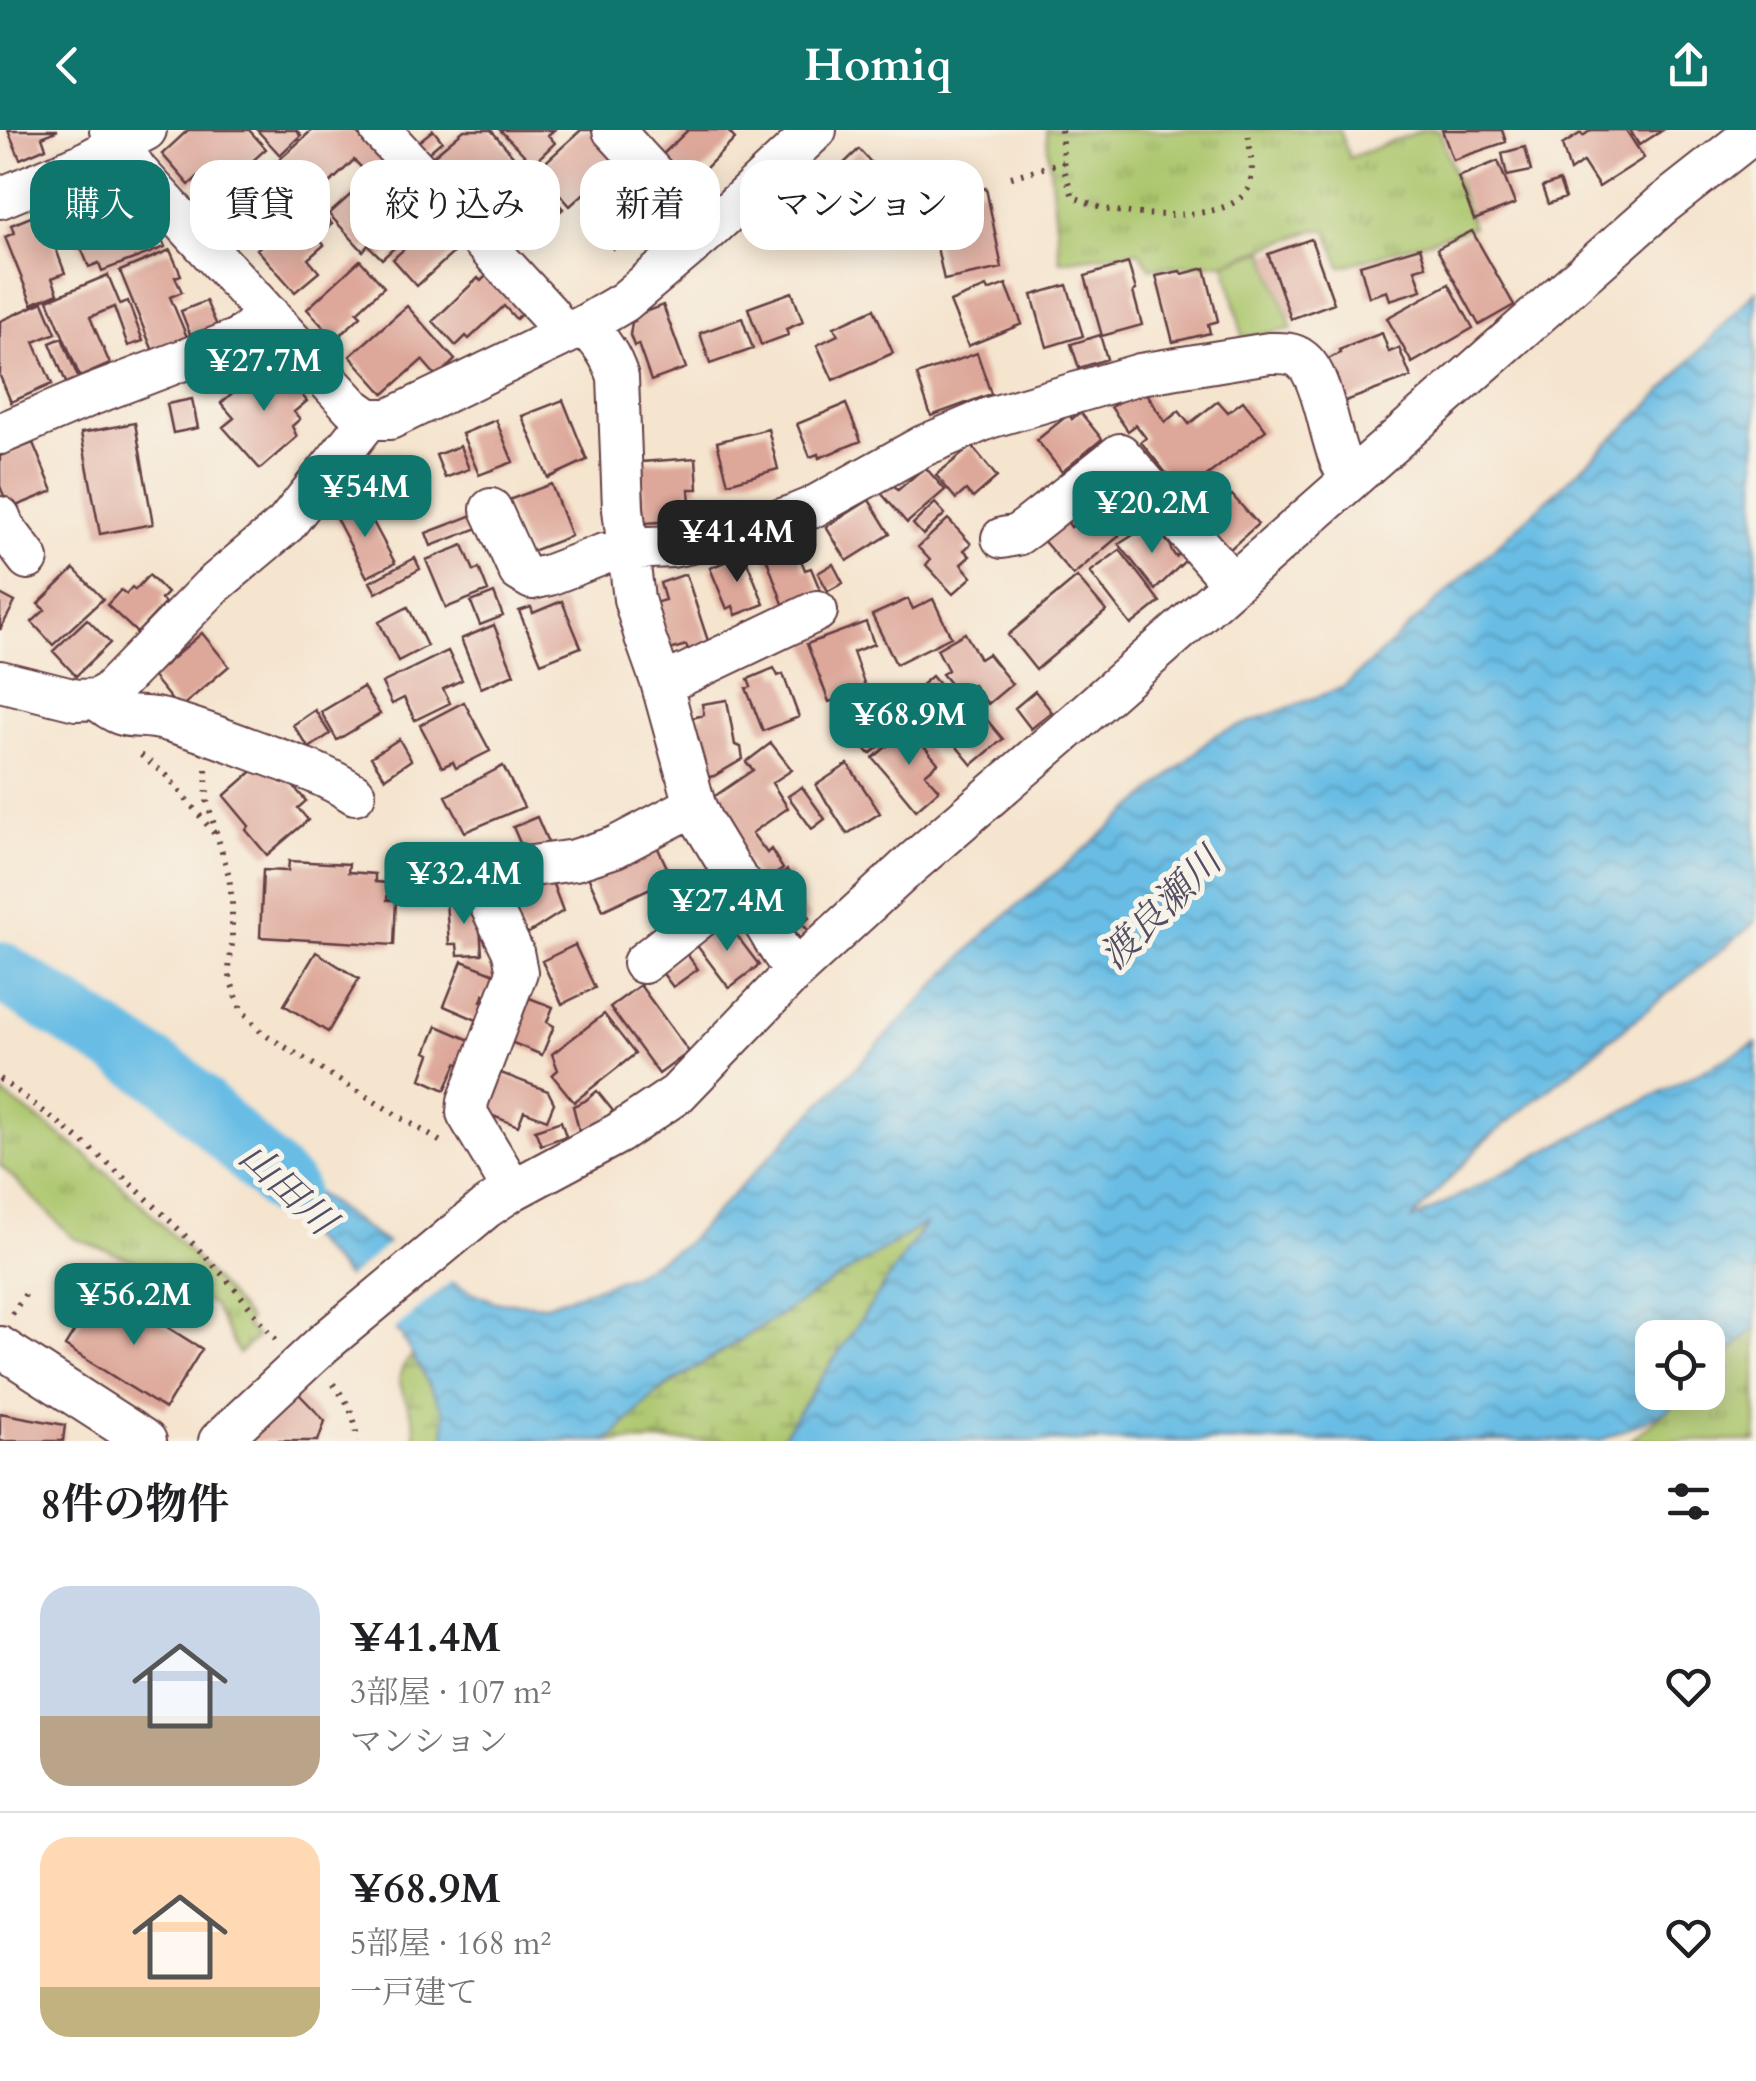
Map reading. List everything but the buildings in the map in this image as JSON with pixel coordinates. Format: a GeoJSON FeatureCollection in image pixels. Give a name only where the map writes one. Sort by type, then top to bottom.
{"type":"FeatureCollection","features":[{"type":"Feature","properties":{"kind":"street"},"geometry":{"type":"LineString","coordinates":[[380,130],[549,314],[601,342],[613,361],[618,377],[623,509],[634,599],[695,805],[795,971]]}},
{"type":"Feature","properties":{"kind":"street"},"geometry":{"type":"LineString","coordinates":[[613,130],[641,160]]}},
{"type":"Feature","properties":{"kind":"street"},"geometry":{"type":"LineString","coordinates":[[720,220],[816,130]]}},
{"type":"Feature","properties":{"kind":"street"},"geometry":{"type":"LineString","coordinates":[[219,1441],[326,1360],[500,1190],[602,1143],[677,1094],[795,971],[909,866],[1662,205],[1756,131]]}},
{"type":"Feature","properties":{"kind":"street"},"geometry":{"type":"LineString","coordinates":[[0,198],[82,164],[125,135],[137,171],[352,407],[368,419],[390,418],[574,330],[624,302],[686,250]]}},
{"type":"Feature","properties":{"kind":"street"},"geometry":{"type":"LineString","coordinates":[[0,434],[238,339],[268,315]]}},
{"type":"Feature","properties":{"kind":"street"},"geometry":{"type":"LineString","coordinates":[[491,509],[520,571],[532,579],[549,576],[604,554],[672,547],[741,533],[791,516],[923,446],[989,418],[1140,374],[1269,353],[1304,360],[1328,415],[1342,464],[1351,478]]}},
{"type":"Feature","properties":{"kind":"street"},"geometry":{"type":"LineString","coordinates":[[0,682],[70,700],[96,699],[109,692],[212,588],[286,524],[368,419]]}},
{"type":"Feature","properties":{"kind":"street"},"geometry":{"type":"LineString","coordinates":[[1002,538],[1027,528],[1120,454],[1232,583]]}},
{"type":"Feature","properties":{"kind":"street"},"geometry":{"type":"LineString","coordinates":[[0,517],[28,559]]}},
{"type":"Feature","properties":{"kind":"street"},"geometry":{"type":"LineString","coordinates":[[661,682],[817,611]]}},
{"type":"Feature","properties":{"kind":"street"},"geometry":{"type":"LineString","coordinates":[[96,699],[126,718],[162,719],[206,733],[331,778],[355,794]]}},
{"type":"Feature","properties":{"kind":"street"},"geometry":{"type":"LineString","coordinates":[[500,1190],[467,1113],[468,1101],[517,972],[513,952],[475,874],[574,860],[614,848],[695,805]]}},
{"type":"Feature","properties":{"kind":"street"},"geometry":{"type":"LineString","coordinates":[[643,964],[742,884]]}},
{"type":"Feature","properties":{"kind":"street"},"geometry":{"type":"LineString","coordinates":[[0,1347],[146,1441]]}},
{"type":"Feature","properties":{"kind":"path"},"geometry":{"type":"LineString","coordinates":[[1061,130],[1063,162],[1073,196],[1106,210],[1166,216],[1194,214],[1236,202],[1246,193],[1251,170],[1248,130]]}},
{"type":"Feature","properties":{"kind":"path"},"geometry":{"type":"LineString","coordinates":[[1011,177],[1063,162]]}},
{"type":"Feature","properties":{"kind":"path"},"geometry":{"type":"LineString","coordinates":[[206,801],[230,888],[231,982],[247,1018],[262,1034],[435,1140],[500,1190]]}},
{"type":"Feature","properties":{"kind":"path"},"geometry":{"type":"LineString","coordinates":[[0,1078],[138,1188],[223,1274],[255,1314]]}},
{"type":"Feature","properties":{"kind":"path"},"geometry":{"type":"LineString","coordinates":[[326,1360],[356,1423],[356,1441]]}},
{"type":"Feature","properties":{"kind":"shaded area"},"geometry":{"type":"Polygon","coordinates":[[[1451,278],[1484,338],[1426,390],[1385,316],[1451,278]]]}},
{"type":"Feature","properties":{"kind":"green space"},"geometry":{"type":"Polygon","coordinates":[[[1046,130],[1340,130],[1349,158],[1422,130],[1439,130],[1473,227],[1341,267],[1327,230],[1315,230],[1225,263],[1151,268],[1138,251],[1060,261],[1046,130]]]}},
{"type":"Feature","properties":{"kind":"green space"},"geometry":{"type":"Polygon","coordinates":[[[1265,251],[1292,329],[1243,338],[1225,263],[1265,251]]]}},
{"type":"Feature","properties":{"kind":"green space"},"geometry":{"type":"Polygon","coordinates":[[[0,1092],[81,1151],[148,1210],[230,1297],[257,1337],[239,1354],[213,1305],[130,1259],[73,1238],[0,1165],[0,1092]]]}},
{"type":"Feature","properties":{"kind":"green space"},"geometry":{"type":"Polygon","coordinates":[[[928,1221],[779,1441],[608,1441],[657,1393],[928,1221]]]}},
{"type":"Feature","properties":{"kind":"green space"},"geometry":{"type":"Polygon","coordinates":[[[1756,1327],[1756,1441],[1630,1441],[1667,1410],[1725,1410],[1725,1357],[1756,1327]]]}},
{"type":"Feature","properties":{"kind":"green space"},"geometry":{"type":"Polygon","coordinates":[[[413,1355],[444,1412],[445,1441],[414,1441],[412,1416],[400,1385],[404,1366],[413,1355]]]}},
{"type":"Feature","properties":{"kind":"water","name":"渡良瀬川"},"geometry":{"type":"Polygon","coordinates":[[[1756,291],[1756,922],[1487,1139],[1410,1221],[1756,1043],[1756,1327],[1725,1357],[1725,1320],[1635,1320],[1635,1410],[1667,1411],[1600,1441],[779,1441],[926,1223],[657,1392],[608,1441],[445,1441],[444,1412],[401,1335],[222,1145],[237,1129],[376,1236],[460,1287],[495,1302],[546,1305],[627,1277],[683,1246],[991,928],[1215,735],[1344,687],[1646,408],[1756,291]]]}},
{"type":"Feature","properties":{"kind":"pier"},"geometry":{"type":"Polygon","coordinates":[[[393,1240],[455,1278],[391,1332],[344,1281],[393,1240]]]}},
{"type":"Feature","properties":{"kind":"waterway","name":"山田川"},"geometry":{"type":"LineString","coordinates":[[0,971],[174,1081],[287,1190]]}}]}
